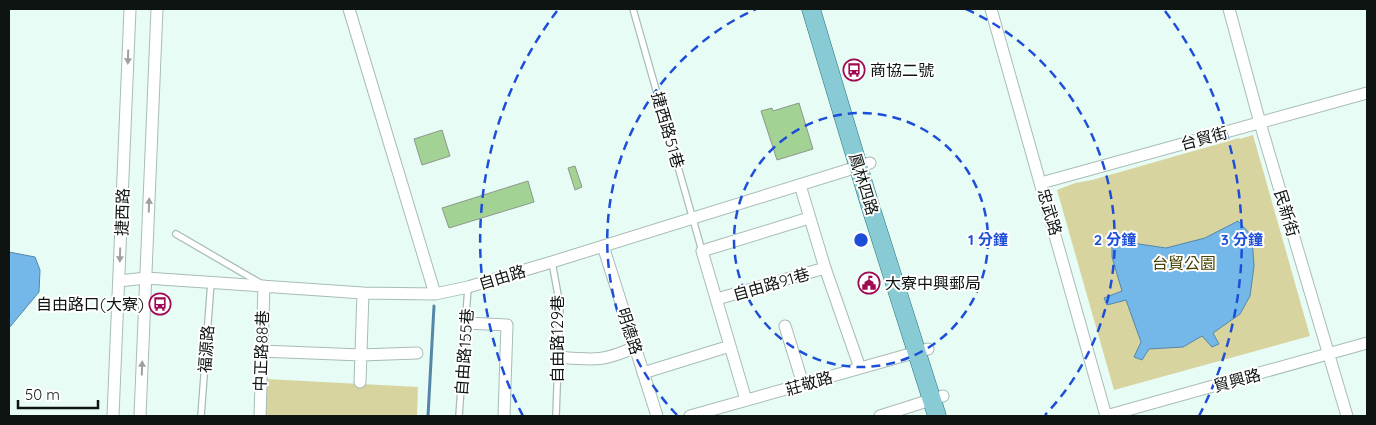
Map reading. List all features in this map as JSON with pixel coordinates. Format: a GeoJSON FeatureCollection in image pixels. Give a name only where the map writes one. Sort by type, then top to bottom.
{"type":"FeatureCollection","features":[{"type":"Feature","properties":{"kind":"main road","name":"鳳林四路"},"geometry":{"type":"LineString","coordinates":[[811,9],[864,165],[938,404],[950,416]]}},
{"type":"Feature","properties":{"kind":"main road","name":"鳳林四路"},"geometry":{"type":"LineString","coordinates":[[824,9],[864,165]]}},
{"type":"Feature","properties":{"kind":"street","name":"捷西路"},"geometry":{"type":"LineString","coordinates":[[113,416],[130,9]]}},
{"type":"Feature","properties":{"kind":"street","name":"捷西路"},"geometry":{"type":"LineString","coordinates":[[140,416],[157,9]]}},
{"type":"Feature","properties":{"kind":"street"},"geometry":{"type":"LineString","coordinates":[[348,9],[435,294]]}},
{"type":"Feature","properties":{"kind":"street","name":"忠武路"},"geometry":{"type":"LineString","coordinates":[[992,9],[1106,416]]}},
{"type":"Feature","properties":{"kind":"street","name":"民新街"},"geometry":{"type":"LineString","coordinates":[[1229,9],[1260,123],[1347,416]]}},
{"type":"Feature","properties":{"kind":"street","name":"台貿街"},"geometry":{"type":"LineString","coordinates":[[1041,183],[1367,93]]}},
{"type":"Feature","properties":{"kind":"street","name":"自由路"},"geometry":{"type":"LineString","coordinates":[[119,281],[146,278],[363,293],[435,294],[468,287],[552,262],[864,165]]}},
{"type":"Feature","properties":{"kind":"street"},"geometry":{"type":"LineString","coordinates":[[800,184],[825,268],[860,368]]}},
{"type":"Feature","properties":{"kind":"street"},"geometry":{"type":"LineString","coordinates":[[746,400],[702,251],[809,218]]}},
{"type":"Feature","properties":{"kind":"street","name":"明德路"},"geometry":{"type":"LineString","coordinates":[[603,246],[657,416]]}},
{"type":"Feature","properties":{"kind":"street","name":"自由路91巷"},"geometry":{"type":"LineString","coordinates":[[717,300],[825,268]]}},
{"type":"Feature","properties":{"kind":"street","name":"中正路88巷"},"geometry":{"type":"LineString","coordinates":[[260,416],[264,286]]}},
{"type":"Feature","properties":{"kind":"street"},"geometry":{"type":"LineString","coordinates":[[360,382],[363,293]]}},
{"type":"Feature","properties":{"kind":"street"},"geometry":{"type":"LineString","coordinates":[[466,323],[507,325],[504,416]]}},
{"type":"Feature","properties":{"kind":"street"},"geometry":{"type":"LineString","coordinates":[[785,326],[803,384]]}},
{"type":"Feature","properties":{"kind":"street","name":"貿興路"},"geometry":{"type":"LineString","coordinates":[[1106,416],[1367,343]]}},
{"type":"Feature","properties":{"kind":"street"},"geometry":{"type":"LineString","coordinates":[[643,373],[730,346]]}},
{"type":"Feature","properties":{"kind":"street"},"geometry":{"type":"LineString","coordinates":[[558,356],[590,360],[604,359],[635,347]]}},
{"type":"Feature","properties":{"kind":"street"},"geometry":{"type":"LineString","coordinates":[[261,351],[361,355],[417,353]]}},
{"type":"Feature","properties":{"kind":"street","name":"莊敬路"},"geometry":{"type":"LineString","coordinates":[[690,416],[923,351]]}},
{"type":"Feature","properties":{"kind":"street"},"geometry":{"type":"LineString","coordinates":[[880,416],[938,404]]}},
{"type":"Feature","properties":{"kind":"lane","name":"捷西路51巷"},"geometry":{"type":"LineString","coordinates":[[632,9],[702,251]]}},
{"type":"Feature","properties":{"kind":"lane"},"geometry":{"type":"LineString","coordinates":[[176,234],[264,286]]}},
{"type":"Feature","properties":{"kind":"lane","name":"自由路129巷"},"geometry":{"type":"LineString","coordinates":[[552,262],[560,306],[556,416]]}},
{"type":"Feature","properties":{"kind":"lane","name":"福源路"},"geometry":{"type":"LineString","coordinates":[[201,416],[211,282]]}},
{"type":"Feature","properties":{"kind":"lane","name":"自由路155巷"},"geometry":{"type":"LineString","coordinates":[[459,416],[468,287]]}},
{"type":"Feature","properties":{"kind":"green space","name":"台貿公園"},"geometry":{"type":"Polygon","coordinates":[[[1253,135],[1310,336],[1114,390],[1057,190],[1075,183],[1092,180],[1253,135]]]}},
{"type":"Feature","properties":{"kind":"green space"},"geometry":{"type":"Polygon","coordinates":[[[266,379],[418,387],[417,416],[265,416],[266,379]]]}},
{"type":"Feature","properties":{"kind":"water"},"geometry":{"type":"Polygon","coordinates":[[[1238,221],[1252,236],[1254,266],[1250,296],[1240,314],[1213,333],[1219,344],[1212,347],[1202,336],[1183,347],[1149,349],[1142,360],[1134,357],[1141,342],[1126,300],[1107,305],[1104,298],[1122,291],[1112,257],[1112,245],[1117,239],[1166,248],[1205,238],[1238,221]]]}},
{"type":"Feature","properties":{"kind":"water"},"geometry":{"type":"Polygon","coordinates":[[[9,252],[35,257],[40,270],[39,292],[9,328],[9,252]]]}},
{"type":"Feature","properties":{"kind":"building"},"geometry":{"type":"Polygon","coordinates":[[[799,103],[813,149],[777,160],[761,111],[772,108],[773,111],[799,103]]]}},
{"type":"Feature","properties":{"kind":"building"},"geometry":{"type":"Polygon","coordinates":[[[442,130],[450,156],[422,165],[414,139],[442,130]]]}},
{"type":"Feature","properties":{"kind":"building"},"geometry":{"type":"Polygon","coordinates":[[[575,166],[582,187],[575,190],[568,168],[575,166]]]}},
{"type":"Feature","properties":{"kind":"building"},"geometry":{"type":"Polygon","coordinates":[[[528,181],[534,202],[449,228],[442,208],[528,181]]]}},
{"type":"Feature","properties":{"kind":"waterway"},"geometry":{"type":"LineString","coordinates":[[428,416],[434,306]]}},
{"type":"Feature","properties":{"kind":"place","name":"商協二號"},"geometry":{"type":"Point","coordinates":[854,70]}},
{"type":"Feature","properties":{"kind":"place","name":"大寮中興郵局"},"geometry":{"type":"Point","coordinates":[869,283]}},
{"type":"Feature","properties":{"kind":"place","name":"自由路口(大寮)"},"geometry":{"type":"Point","coordinates":[160,304]}}]}
